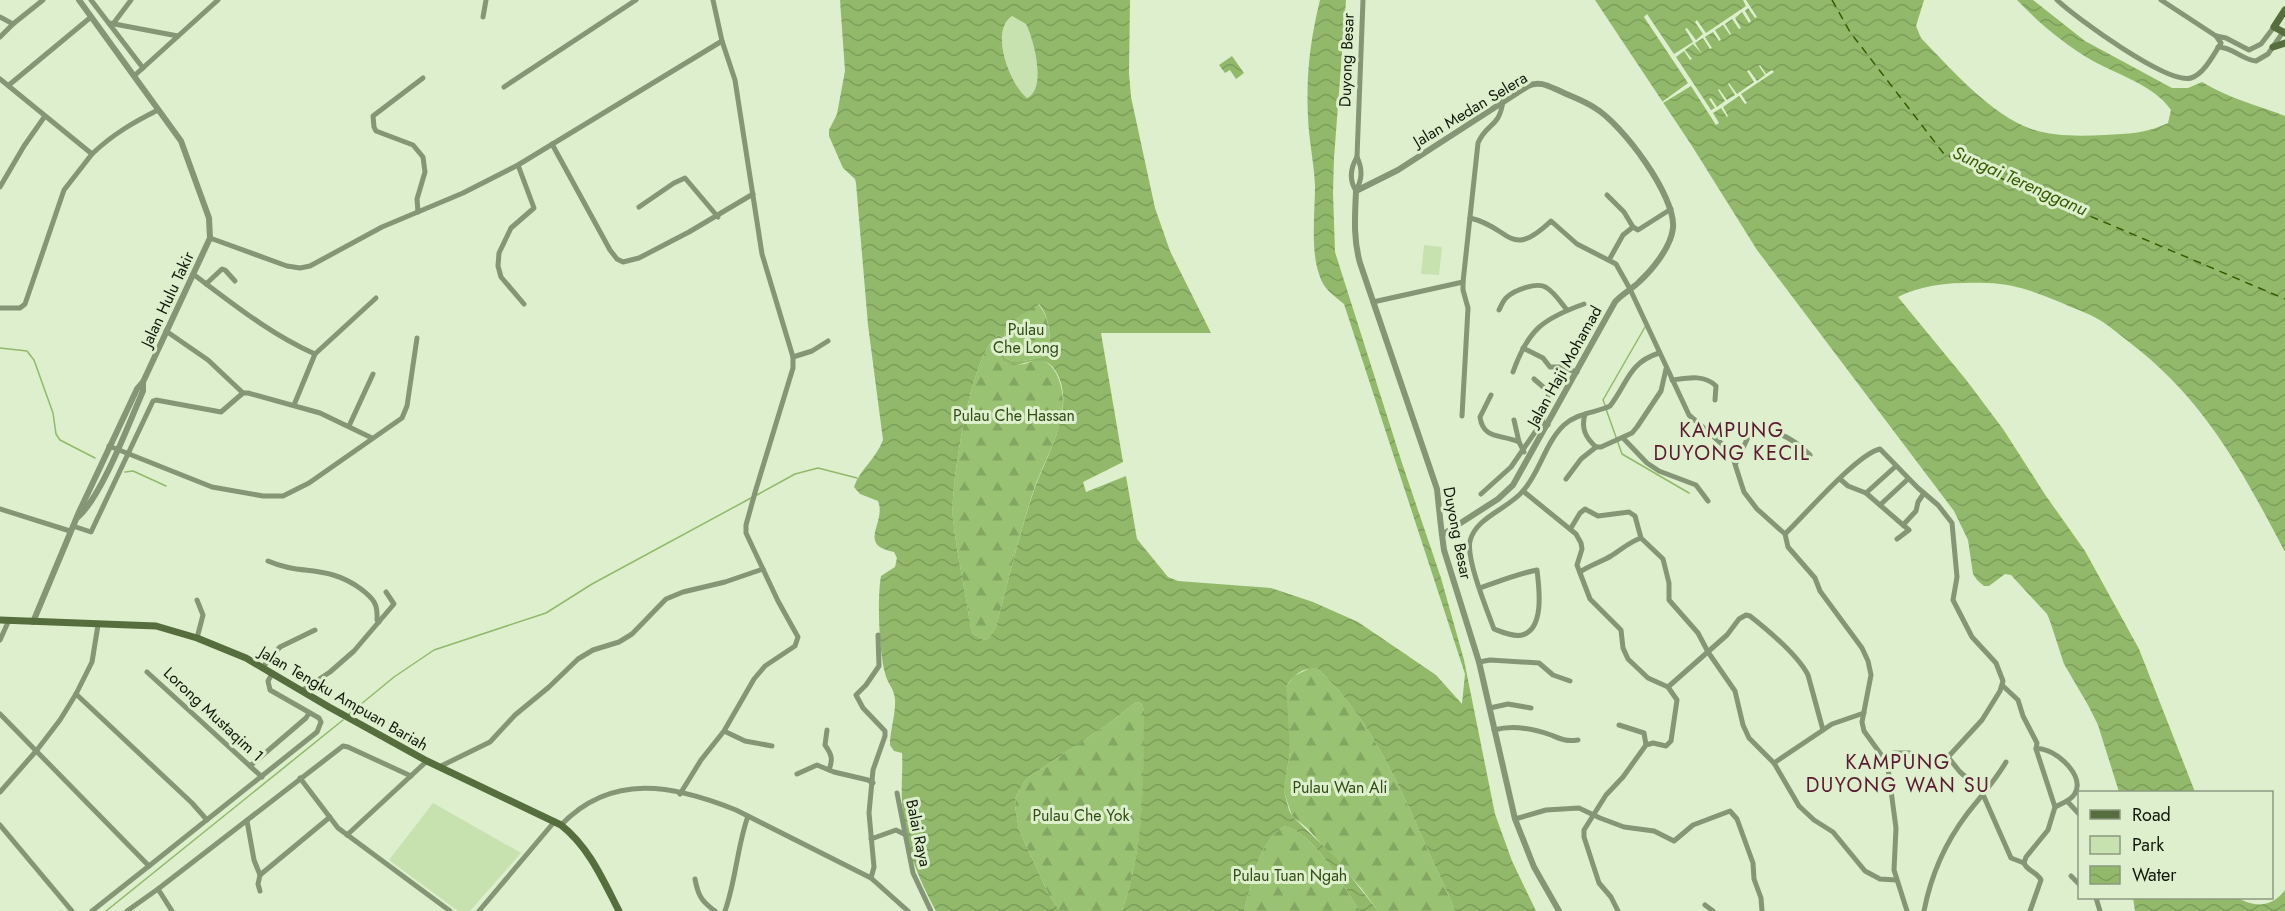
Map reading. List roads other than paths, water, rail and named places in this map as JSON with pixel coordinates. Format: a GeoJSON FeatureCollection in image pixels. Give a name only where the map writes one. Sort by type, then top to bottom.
{"type":"FeatureCollection","features":[{"type":"Feature","properties":{"kind":"main road"},"geometry":{"type":"LineString","coordinates":[[2284,32],[2274,27],[2282,20],[2285,10]]}},
{"type":"Feature","properties":{"kind":"main road"},"geometry":{"type":"LineString","coordinates":[[2273,47],[2285,43]]}},
{"type":"Feature","properties":{"kind":"main road","name":"Jalan Tengku Ampuan Bariah"},"geometry":{"type":"LineString","coordinates":[[0,620],[156,626],[197,638],[239,655],[427,761],[558,823],[573,834],[590,857],[619,911]]}},
{"type":"Feature","properties":{"kind":"street"},"geometry":{"type":"LineString","coordinates":[[0,37],[43,0]]}},
{"type":"Feature","properties":{"kind":"street","name":"Jalan Hulu Takir"},"geometry":{"type":"LineString","coordinates":[[33,622],[109,446],[137,389],[143,382],[210,238],[209,218],[181,141],[78,0]]}},
{"type":"Feature","properties":{"kind":"street"},"geometry":{"type":"LineString","coordinates":[[91,0],[143,68]]}},
{"type":"Feature","properties":{"kind":"street"},"geometry":{"type":"LineString","coordinates":[[111,24],[131,0]]}},
{"type":"Feature","properties":{"kind":"street"},"geometry":{"type":"LineString","coordinates":[[134,76],[218,0]]}},
{"type":"Feature","properties":{"kind":"street"},"geometry":{"type":"LineString","coordinates":[[483,16],[486,0]]}},
{"type":"Feature","properties":{"kind":"street"},"geometry":{"type":"LineString","coordinates":[[504,87],[636,0]]}},
{"type":"Feature","properties":{"kind":"street"},"geometry":{"type":"LineString","coordinates":[[680,794],[701,760],[724,730],[754,679],[765,666],[795,646],[798,637],[748,539],[746,525],[793,368],[793,357],[762,254],[735,80],[713,0]]}},
{"type":"Feature","properties":{"kind":"street","name":"Duyong Besar"},"geometry":{"type":"LineString","coordinates":[[1363,0],[1357,157],[1352,166],[1352,183],[1356,191],[1355,244],[1437,489],[1442,535],[1449,568],[1479,662],[1515,819],[1534,867],[1558,911]]}},
{"type":"Feature","properties":{"kind":"street"},"geometry":{"type":"LineString","coordinates":[[2057,0],[2097,32],[2126,50],[2179,79],[2190,79],[2196,76],[2221,41],[2161,0]]}},
{"type":"Feature","properties":{"kind":"street"},"geometry":{"type":"LineString","coordinates":[[0,17],[14,24]]}},
{"type":"Feature","properties":{"kind":"street"},"geometry":{"type":"LineString","coordinates":[[9,85],[91,17]]}},
{"type":"Feature","properties":{"kind":"street"},"geometry":{"type":"LineString","coordinates":[[111,24],[178,36]]}},
{"type":"Feature","properties":{"kind":"street"},"geometry":{"type":"LineString","coordinates":[[2216,36],[2226,38],[2243,48],[2254,49],[2261,44],[2274,27]]}},
{"type":"Feature","properties":{"kind":"street"},"geometry":{"type":"LineString","coordinates":[[2218,47],[2227,48],[2247,59],[2256,61],[2262,59],[2284,32]]}},
{"type":"Feature","properties":{"kind":"street"},"geometry":{"type":"LineString","coordinates":[[210,238],[287,266],[300,268],[320,261],[382,227],[463,193],[518,165],[723,40]]}},
{"type":"Feature","properties":{"kind":"street"},"geometry":{"type":"LineString","coordinates":[[418,212],[417,199],[425,172],[423,157],[413,145],[376,131],[373,116],[423,78]]}},
{"type":"Feature","properties":{"kind":"street"},"geometry":{"type":"LineString","coordinates":[[0,79],[92,154]]}},
{"type":"Feature","properties":{"kind":"street","name":"Jalan Medan Selera"},"geometry":{"type":"LineString","coordinates":[[1356,191],[1398,170],[1528,86],[1540,83],[1596,108],[1617,127],[1644,160],[1671,209],[1673,229],[1667,245],[1641,280],[1630,289]]}},
{"type":"Feature","properties":{"kind":"street"},"geometry":{"type":"LineString","coordinates":[[1462,416],[1468,308],[1463,282],[1478,143],[1500,119],[1503,101]]}},
{"type":"Feature","properties":{"kind":"street"},"geometry":{"type":"LineString","coordinates":[[0,308],[20,308],[25,304],[64,190],[92,154],[110,137],[158,110]]}},
{"type":"Feature","properties":{"kind":"street"},"geometry":{"type":"LineString","coordinates":[[0,187],[45,116]]}},
{"type":"Feature","properties":{"kind":"street"},"geometry":{"type":"LineString","coordinates":[[552,144],[610,250],[616,259],[623,262],[639,258],[718,217],[753,194]]}},
{"type":"Feature","properties":{"kind":"street","name":"Duyong Besar"},"geometry":{"type":"LineString","coordinates":[[1356,191],[1361,182],[1362,167],[1357,157]]}},
{"type":"Feature","properties":{"kind":"street"},"geometry":{"type":"LineString","coordinates":[[518,165],[534,208],[507,232],[499,253],[498,266],[501,277],[524,304]]}},
{"type":"Feature","properties":{"kind":"street"},"geometry":{"type":"LineString","coordinates":[[639,207],[685,178],[718,217]]}},
{"type":"Feature","properties":{"kind":"street"},"geometry":{"type":"LineString","coordinates":[[1607,195],[1624,212],[1633,227],[1641,230],[1671,209]]}},
{"type":"Feature","properties":{"kind":"street"},"geometry":{"type":"LineString","coordinates":[[1470,218],[1486,223],[1513,240],[1534,237],[1551,221],[1577,244],[1616,264],[1692,418],[1731,453],[1744,492],[1758,509],[1785,534],[1788,547],[1815,578],[1820,591],[1862,648],[1871,675],[1862,722],[1864,731],[1885,760],[1892,792],[1896,828],[1894,870],[1907,911]]}},
{"type":"Feature","properties":{"kind":"street"},"geometry":{"type":"LineString","coordinates":[[1609,260],[1623,235],[1633,227]]}},
{"type":"Feature","properties":{"kind":"street"},"geometry":{"type":"LineString","coordinates":[[206,284],[222,269],[235,281]]}},
{"type":"Feature","properties":{"kind":"street"},"geometry":{"type":"LineString","coordinates":[[193,274],[245,313],[287,340],[315,354]]}},
{"type":"Feature","properties":{"kind":"street"},"geometry":{"type":"LineString","coordinates":[[1373,302],[1463,282]]}},
{"type":"Feature","properties":{"kind":"street"},"geometry":{"type":"LineString","coordinates":[[1499,310],[1503,301],[1512,293],[1528,287],[1542,286],[1549,289],[1567,310]]}},
{"type":"Feature","properties":{"kind":"street","name":"Jalan Haji Mohamad"},"geometry":{"type":"LineString","coordinates":[[1442,535],[1506,492],[1528,459],[1545,424],[1577,372],[1615,302],[1630,289]]}},
{"type":"Feature","properties":{"kind":"street"},"geometry":{"type":"LineString","coordinates":[[294,405],[315,354],[376,298]]}},
{"type":"Feature","properties":{"kind":"street"},"geometry":{"type":"LineString","coordinates":[[1513,372],[1523,348],[1536,329],[1567,310],[1584,304]]}},
{"type":"Feature","properties":{"kind":"street"},"geometry":{"type":"LineString","coordinates":[[166,331],[208,360],[243,393],[320,413],[372,438]]}},
{"type":"Feature","properties":{"kind":"street"},"geometry":{"type":"LineString","coordinates":[[109,446],[212,487],[263,496],[283,496],[309,483],[405,413],[408,406],[417,338]]}},
{"type":"Feature","properties":{"kind":"street"},"geometry":{"type":"LineString","coordinates":[[793,357],[812,351],[828,341]]}},
{"type":"Feature","properties":{"kind":"street"},"geometry":{"type":"LineString","coordinates":[[1523,348],[1543,358],[1550,367],[1577,372]]}},
{"type":"Feature","properties":{"kind":"street"},"geometry":{"type":"LineString","coordinates":[[1480,588],[1508,579],[1513,574],[1537,570],[1539,608],[1531,629],[1521,635],[1515,635],[1494,629],[1480,588],[1469,548],[1473,533],[1523,491],[1556,435],[1570,420],[1606,408],[1635,367],[1659,353]]}},
{"type":"Feature","properties":{"kind":"street"},"geometry":{"type":"LineString","coordinates":[[1566,479],[1581,459],[1596,447],[1614,442],[1637,428],[1658,398],[1666,368]]}},
{"type":"Feature","properties":{"kind":"street"},"geometry":{"type":"LineString","coordinates":[[349,426],[373,375]]}},
{"type":"Feature","properties":{"kind":"street"},"geometry":{"type":"LineString","coordinates":[[1672,380],[1694,377],[1708,381],[1716,386],[1715,400]]}},
{"type":"Feature","properties":{"kind":"street"},"geometry":{"type":"LineString","coordinates":[[1480,494],[1511,467],[1545,424],[1549,392],[1534,379]]}},
{"type":"Feature","properties":{"kind":"street"},"geometry":{"type":"LineString","coordinates":[[77,517],[95,495],[118,450],[143,392],[143,382]]}},
{"type":"Feature","properties":{"kind":"street"},"geometry":{"type":"LineString","coordinates":[[0,509],[91,532],[153,401],[221,412],[243,393]]}},
{"type":"Feature","properties":{"kind":"street"},"geometry":{"type":"LineString","coordinates":[[1491,395],[1480,417],[1484,430],[1492,436],[1519,442]]}},
{"type":"Feature","properties":{"kind":"street"},"geometry":{"type":"LineString","coordinates":[[1585,414],[1582,423],[1584,430],[1596,447]]}},
{"type":"Feature","properties":{"kind":"street"},"geometry":{"type":"LineString","coordinates":[[1515,420],[1519,442],[1528,459]]}},
{"type":"Feature","properties":{"kind":"street"},"geometry":{"type":"LineString","coordinates":[[1736,463],[1749,435],[1756,429],[1786,436],[1810,455]]}},
{"type":"Feature","properties":{"kind":"street"},"geometry":{"type":"LineString","coordinates":[[1622,438],[1647,463],[1659,471],[1696,485],[1708,501]]}},
{"type":"Feature","properties":{"kind":"street"},"geometry":{"type":"LineString","coordinates":[[1785,534],[1830,486],[1876,450],[1883,451],[1938,505],[1952,524],[1957,577],[1953,600],[1972,637],[1996,663],[2002,675],[2003,686],[1982,720],[1948,757],[1936,764],[1910,753],[1894,753],[1885,760]]}},
{"type":"Feature","properties":{"kind":"street"},"geometry":{"type":"LineString","coordinates":[[1866,493],[1896,466]]}},
{"type":"Feature","properties":{"kind":"street"},"geometry":{"type":"LineString","coordinates":[[1880,505],[1908,478]]}},
{"type":"Feature","properties":{"kind":"street"},"geometry":{"type":"LineString","coordinates":[[1840,479],[1866,493],[1909,530],[1897,539]]}},
{"type":"Feature","properties":{"kind":"street"},"geometry":{"type":"LineString","coordinates":[[1523,491],[1571,528],[1581,543],[1577,565],[1590,599],[1621,630],[1623,648],[1628,659],[1648,678],[1668,687],[1677,700],[1673,738],[1666,746],[1653,743],[1646,746],[1592,815],[1584,830],[1584,837],[1599,883],[1611,897],[1618,911]]}},
{"type":"Feature","properties":{"kind":"street"},"geometry":{"type":"LineString","coordinates":[[1903,525],[1916,511],[1924,493]]}},
{"type":"Feature","properties":{"kind":"street"},"geometry":{"type":"LineString","coordinates":[[1484,508],[1489,518]]}},
{"type":"Feature","properties":{"kind":"street"},"geometry":{"type":"LineString","coordinates":[[1571,528],[1585,509],[1602,517],[1629,512],[1637,519],[1641,538],[1663,559],[1669,583],[1669,600],[1698,633],[1735,691],[1743,725],[1749,738],[1774,763],[1799,806],[1814,820],[1833,832],[1865,871],[1880,879],[1896,880]]}},
{"type":"Feature","properties":{"kind":"street"},"geometry":{"type":"LineString","coordinates":[[1580,572],[1641,538]]}},
{"type":"Feature","properties":{"kind":"street"},"geometry":{"type":"LineString","coordinates":[[268,561],[280,566],[335,574],[350,581],[375,602],[378,607],[377,620],[379,622]]}},
{"type":"Feature","properties":{"kind":"street"},"geometry":{"type":"LineString","coordinates":[[439,767],[490,742],[515,715],[578,659],[593,650],[619,642],[632,634],[666,599],[763,569]]}},
{"type":"Feature","properties":{"kind":"street"},"geometry":{"type":"LineString","coordinates":[[301,691],[349,656],[379,622],[394,604],[386,592]]}},
{"type":"Feature","properties":{"kind":"street"},"geometry":{"type":"LineString","coordinates":[[197,600],[203,615],[197,638]]}},
{"type":"Feature","properties":{"kind":"street"},"geometry":{"type":"LineString","coordinates":[[1668,687],[1727,635],[1739,619],[1746,615],[1750,616],[1804,668],[1823,730]]}},
{"type":"Feature","properties":{"kind":"street"},"geometry":{"type":"LineString","coordinates":[[0,640],[9,620]]}},
{"type":"Feature","properties":{"kind":"street"},"geometry":{"type":"LineString","coordinates":[[0,792],[60,720],[76,693],[92,662],[98,625]]}},
{"type":"Feature","properties":{"kind":"street"},"geometry":{"type":"LineString","coordinates":[[262,668],[280,647],[315,630]]}},
{"type":"Feature","properties":{"kind":"street"},"geometry":{"type":"LineString","coordinates":[[872,878],[874,867],[869,813],[873,770],[884,744],[885,731],[863,708],[856,695],[879,666],[878,635]]}},
{"type":"Feature","properties":{"kind":"street"},"geometry":{"type":"LineString","coordinates":[[1479,662],[1490,660],[1539,663],[1553,675],[1570,681]]}},
{"type":"Feature","properties":{"kind":"street","name":"Lorong Mustaqim 1"},"geometry":{"type":"LineString","coordinates":[[147,672],[262,777]]}},
{"type":"Feature","properties":{"kind":"street"},"geometry":{"type":"LineString","coordinates":[[92,911],[317,732],[321,722],[309,712],[270,690],[268,681],[272,674]]}},
{"type":"Feature","properties":{"kind":"street"},"geometry":{"type":"LineString","coordinates":[[2003,686],[2018,700],[2023,716],[2037,743],[2036,749],[2055,807],[2048,830],[2026,857],[2024,863],[2026,868],[2041,880],[2030,911]]}},
{"type":"Feature","properties":{"kind":"street"},"geometry":{"type":"LineString","coordinates":[[76,693],[207,820]]}},
{"type":"Feature","properties":{"kind":"street"},"geometry":{"type":"LineString","coordinates":[[1490,708],[1508,704],[1531,708]]}},
{"type":"Feature","properties":{"kind":"street"},"geometry":{"type":"LineString","coordinates":[[250,766],[306,718],[309,712]]}},
{"type":"Feature","properties":{"kind":"street"},"geometry":{"type":"LineString","coordinates":[[1774,763],[1842,719],[1864,713]]}},
{"type":"Feature","properties":{"kind":"street"},"geometry":{"type":"LineString","coordinates":[[0,714],[149,866]]}},
{"type":"Feature","properties":{"kind":"street"},"geometry":{"type":"LineString","coordinates":[[1619,726],[1644,733],[1646,746]]}},
{"type":"Feature","properties":{"kind":"street"},"geometry":{"type":"LineString","coordinates":[[1494,729],[1515,728],[1540,732],[1563,741],[1578,741]]}},
{"type":"Feature","properties":{"kind":"street"},"geometry":{"type":"LineString","coordinates":[[724,730],[745,741],[772,746]]}},
{"type":"Feature","properties":{"kind":"street"},"geometry":{"type":"LineString","coordinates":[[827,730],[824,742],[832,756],[829,770]]}},
{"type":"Feature","properties":{"kind":"street"},"geometry":{"type":"LineString","coordinates":[[127,911],[343,746],[411,776]]}},
{"type":"Feature","properties":{"kind":"street"},"geometry":{"type":"LineString","coordinates":[[2036,749],[2046,749],[2071,769],[2079,784],[2075,796],[2055,807]]}},
{"type":"Feature","properties":{"kind":"street"},"geometry":{"type":"LineString","coordinates":[[1948,757],[1960,772],[1977,785],[2010,855],[2015,860],[2024,863]]}},
{"type":"Feature","properties":{"kind":"street"},"geometry":{"type":"LineString","coordinates":[[347,835],[427,761]]}},
{"type":"Feature","properties":{"kind":"street"},"geometry":{"type":"LineString","coordinates":[[1924,911],[1942,853],[1957,828],[1995,781],[2006,762]]}},
{"type":"Feature","properties":{"kind":"street"},"geometry":{"type":"LineString","coordinates":[[797,774],[814,765],[873,783]]}},
{"type":"Feature","properties":{"kind":"street"},"geometry":{"type":"LineString","coordinates":[[300,778],[338,828],[450,911]]}},
{"type":"Feature","properties":{"kind":"street"},"geometry":{"type":"LineString","coordinates":[[479,911],[558,823],[576,809],[603,794],[622,789],[647,788],[718,803],[748,816],[872,878],[908,911]]}},
{"type":"Feature","properties":{"kind":"street","name":"Balai Raya"},"geometry":{"type":"LineString","coordinates":[[897,793],[913,873],[931,911]]}},
{"type":"Feature","properties":{"kind":"street"},"geometry":{"type":"LineString","coordinates":[[2067,801],[2078,814]]}},
{"type":"Feature","properties":{"kind":"street"},"geometry":{"type":"LineString","coordinates":[[1515,819],[1530,813],[1560,807],[1579,807],[1592,815],[1631,829],[1654,831],[1674,841],[1693,825],[1713,819],[1725,812],[1733,812],[1753,863],[1754,879],[1761,897],[1762,911]]}},
{"type":"Feature","properties":{"kind":"street"},"geometry":{"type":"LineString","coordinates":[[725,911],[730,898],[740,840],[748,816]]}},
{"type":"Feature","properties":{"kind":"street"},"geometry":{"type":"LineString","coordinates":[[260,875],[330,818]]}},
{"type":"Feature","properties":{"kind":"street"},"geometry":{"type":"LineString","coordinates":[[247,821],[254,860],[260,875],[258,884],[260,891]]}},
{"type":"Feature","properties":{"kind":"street"},"geometry":{"type":"LineString","coordinates":[[0,825],[72,911]]}},
{"type":"Feature","properties":{"kind":"street"},"geometry":{"type":"LineString","coordinates":[[872,839],[896,830],[904,834]]}},
{"type":"Feature","properties":{"kind":"street"},"geometry":{"type":"LineString","coordinates":[[2071,876],[2078,884]]}},
{"type":"Feature","properties":{"kind":"street"},"geometry":{"type":"LineString","coordinates":[[695,879],[698,895],[703,903],[715,911]]}},
{"type":"Feature","properties":{"kind":"street"},"geometry":{"type":"LineString","coordinates":[[158,889],[172,911]]}},
{"type":"Feature","properties":{"kind":"street"},"geometry":{"type":"LineString","coordinates":[[1706,905],[1713,911]]}},
{"type":"Feature","properties":{"kind":"water"},"geometry":{"type":"Polygon","coordinates":[[[840,0],[1130,0],[1131,97],[1155,208],[1170,251],[1211,333],[1101,333],[1123,462],[1083,482],[1086,492],[1126,476],[1137,539],[1168,577],[1178,581],[1271,588],[1313,602],[1358,622],[1436,675],[1462,704],[1465,674],[1344,304],[1324,285],[1315,256],[1315,186],[1308,102],[1310,58],[1320,0],[1346,0],[1334,158],[1335,252],[1441,578],[1464,660],[1495,814],[1512,861],[1536,911],[1455,911],[1381,752],[1352,707],[1317,668],[1299,673],[1286,687],[1290,751],[1284,791],[1292,816],[1336,858],[1378,911],[1360,911],[1317,849],[1295,830],[1284,826],[1267,843],[1261,854],[1244,911],[1122,911],[1135,862],[1141,812],[1144,711],[1141,703],[1136,702],[1108,724],[1026,779],[1016,796],[1015,806],[1019,830],[1049,895],[1060,911],[936,911],[917,871],[908,844],[903,815],[902,753],[894,751],[890,745],[895,699],[883,663],[879,597],[881,576],[895,567],[897,558],[894,552],[883,549],[875,539],[880,509],[878,501],[860,494],[854,487],[883,440],[868,325],[856,183],[855,179],[843,168],[829,136],[829,130],[837,114],[845,71],[840,0]],[[1012,16],[1005,23],[1002,33],[1004,58],[1014,82],[1027,98],[1033,93],[1038,75],[1035,52],[1026,24],[1012,16]],[[1039,304],[1006,327],[1003,344],[1005,358],[1024,361],[1045,356],[1050,337],[1048,322],[1039,304]],[[999,335],[989,345],[971,391],[964,420],[953,503],[955,533],[971,629],[973,634],[984,640],[989,638],[996,627],[1023,524],[1057,434],[1063,403],[1060,380],[1053,368],[1046,362],[1012,365],[1005,362],[999,353],[1003,337],[999,335]]]}},
{"type":"Feature","properties":{"kind":"water","name":"Sungai Terengganu"},"geometry":{"type":"Polygon","coordinates":[[[1595,0],[1924,0],[1916,26],[1921,38],[1972,90],[2016,122],[2040,132],[2077,136],[2137,132],[2168,123],[2171,110],[2164,101],[2135,81],[2072,48],[2017,0],[2033,0],[2085,41],[2172,88],[2188,88],[2202,82],[2232,97],[2285,116],[2285,552],[2237,465],[2200,412],[2155,364],[2103,322],[2034,292],[1997,284],[1942,284],[1908,292],[1898,297],[2003,429],[2085,551],[2139,649],[2195,791],[2119,791],[2098,725],[2064,664],[2047,614],[2011,575],[2005,574],[1989,586],[1984,586],[1977,580],[1973,574],[1968,540],[1954,511],[1757,250],[1692,146],[1595,0]]]}},
{"type":"Feature","properties":{"kind":"water"},"geometry":{"type":"Polygon","coordinates":[[[1232,56],[1244,73],[1236,79],[1230,70],[1225,73],[1219,65],[1232,56]]]}},
{"type":"Feature","properties":{"kind":"water"},"geometry":{"type":"Polygon","coordinates":[[[2285,890],[2285,911],[2135,911],[2133,899],[2240,899],[2263,904],[2280,896],[2285,890]]]}},
{"type":"Feature","properties":{"kind":"waterway"},"geometry":{"type":"LineString","coordinates":[[1605,405],[1603,400],[1645,327]]}},
{"type":"Feature","properties":{"kind":"waterway"},"geometry":{"type":"LineString","coordinates":[[0,348],[27,351],[34,360],[53,413],[56,434],[60,440],[95,458]]}},
{"type":"Feature","properties":{"kind":"waterway"},"geometry":{"type":"LineString","coordinates":[[1606,409],[1622,454],[1689,493]]}},
{"type":"Feature","properties":{"kind":"waterway"},"geometry":{"type":"LineString","coordinates":[[755,496],[795,474],[818,468],[857,478]]}},
{"type":"Feature","properties":{"kind":"waterway"},"geometry":{"type":"LineString","coordinates":[[125,472],[133,471],[166,486]]}},
{"type":"Feature","properties":{"kind":"waterway"},"geometry":{"type":"LineString","coordinates":[[349,714],[394,677],[434,650],[546,613],[592,584],[751,498]]}},
{"type":"Feature","properties":{"kind":"waterway"},"geometry":{"type":"LineString","coordinates":[[106,911],[343,720]]}},
{"type":"Feature","properties":{"kind":"district","name":"KAMPUNG DUYONG KECIL"},"geometry":{"type":"Point","coordinates":[1732,442]}},
{"type":"Feature","properties":{"kind":"district","name":"KAMPUNG DUYONG WAN SU"},"geometry":{"type":"Point","coordinates":[1898,774]}},
{"type":"Feature","properties":{"kind":"park label","name":"Pulau Che Long"},"geometry":{"type":"Point","coordinates":[1026,338]}},
{"type":"Feature","properties":{"kind":"park label","name":"Pulau Che Hassan"},"geometry":{"type":"Point","coordinates":[1014,415]}},
{"type":"Feature","properties":{"kind":"park label","name":"Pulau Wan Ali"},"geometry":{"type":"Point","coordinates":[1340,787]}},
{"type":"Feature","properties":{"kind":"park label","name":"Pulau Che Yok"},"geometry":{"type":"Point","coordinates":[1081,815]}},
{"type":"Feature","properties":{"kind":"park label","name":"Pulau Tuan Ngah"},"geometry":{"type":"Point","coordinates":[1290,875]}}]}
